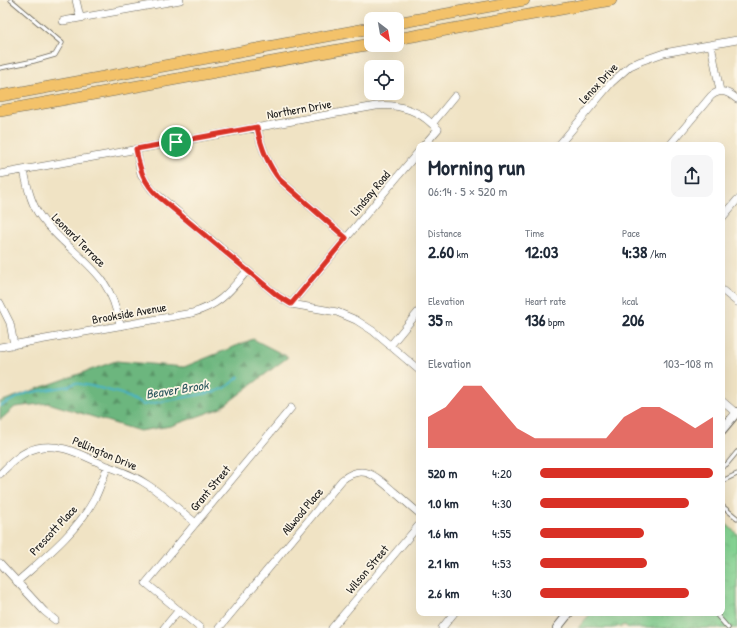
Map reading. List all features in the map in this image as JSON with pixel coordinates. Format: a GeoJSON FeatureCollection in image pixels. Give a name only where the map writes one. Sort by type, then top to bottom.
{"type":"FeatureCollection","features":[{"type":"Feature","properties":{"kind":"highway"},"geometry":{"type":"LineString","coordinates":[[404,22],[524,0]]}},
{"type":"Feature","properties":{"kind":"highway"},"geometry":{"type":"LineString","coordinates":[[404,38],[611,0]]}},
{"type":"Feature","properties":{"kind":"highway"},"geometry":{"type":"LineString","coordinates":[[0,96],[364,29]]}},
{"type":"Feature","properties":{"kind":"highway"},"geometry":{"type":"LineString","coordinates":[[0,111],[364,45]]}},
{"type":"Feature","properties":{"kind":"street"},"geometry":{"type":"LineString","coordinates":[[76,0],[80,17]]}},
{"type":"Feature","properties":{"kind":"street"},"geometry":{"type":"LineString","coordinates":[[63,21],[162,2],[180,0]]}},
{"type":"Feature","properties":{"kind":"street","name":"Lenox Drive"},"geometry":{"type":"LineString","coordinates":[[561,142],[611,83],[630,66],[653,56],[737,40]]}},
{"type":"Feature","properties":{"kind":"street"},"geometry":{"type":"LineString","coordinates":[[711,45],[720,91]]}},
{"type":"Feature","properties":{"kind":"street"},"geometry":{"type":"LineString","coordinates":[[0,91],[24,92]]}},
{"type":"Feature","properties":{"kind":"street"},"geometry":{"type":"LineString","coordinates":[[673,142],[711,96],[720,91],[726,92],[737,99]]}},
{"type":"Feature","properties":{"kind":"street"},"geometry":{"type":"LineString","coordinates":[[427,142],[438,129],[432,124],[455,96]]}},
{"type":"Feature","properties":{"kind":"street","name":"Northern Drive"},"geometry":{"type":"LineString","coordinates":[[0,174],[385,105],[395,105],[412,110],[420,114],[432,124]]}},
{"type":"Feature","properties":{"kind":"street"},"geometry":{"type":"LineString","coordinates":[[257,127],[263,151],[273,171],[280,180],[346,238]]}},
{"type":"Feature","properties":{"kind":"street"},"geometry":{"type":"LineString","coordinates":[[136,149],[141,174],[152,190],[278,296],[291,304],[326,309],[347,315],[365,325],[416,368]]}},
{"type":"Feature","properties":{"kind":"street","name":"Lindsay Road"},"geometry":{"type":"LineString","coordinates":[[291,304],[416,156]]}},
{"type":"Feature","properties":{"kind":"street","name":"Leonard Terrace"},"geometry":{"type":"LineString","coordinates":[[24,170],[29,194],[38,214],[52,231],[93,268],[103,280],[115,303],[120,326]]}},
{"type":"Feature","properties":{"kind":"street"},"geometry":{"type":"LineString","coordinates":[[725,214],[737,200]]}},
{"type":"Feature","properties":{"kind":"street","name":"Brookside Avenue"},"geometry":{"type":"LineString","coordinates":[[0,347],[192,313],[215,304],[224,297],[247,271]]}},
{"type":"Feature","properties":{"kind":"street"},"geometry":{"type":"LineString","coordinates":[[725,292],[737,302]]}},
{"type":"Feature","properties":{"kind":"street"},"geometry":{"type":"LineString","coordinates":[[0,303],[10,323],[14,344]]}},
{"type":"Feature","properties":{"kind":"street"},"geometry":{"type":"LineString","coordinates":[[390,346],[416,315]]}},
{"type":"Feature","properties":{"kind":"street"},"geometry":{"type":"LineString","coordinates":[[725,403],[737,412],[725,426]]}},
{"type":"Feature","properties":{"kind":"street","name":"Grant Street"},"geometry":{"type":"LineString","coordinates":[[179,610],[146,583],[291,408]]}},
{"type":"Feature","properties":{"kind":"street","name":"Pellington Drive"},"geometry":{"type":"LineString","coordinates":[[0,474],[19,456],[28,451],[46,447],[65,448],[130,475],[148,485],[196,524]]}},
{"type":"Feature","properties":{"kind":"street","name":"Prescott Place"},"geometry":{"type":"LineString","coordinates":[[17,582],[58,545],[80,520],[94,498],[108,466]]}},
{"type":"Feature","properties":{"kind":"street","name":"Allwood Place"},"geometry":{"type":"LineString","coordinates":[[220,628],[342,480],[348,476],[361,472],[373,475],[416,511]]}},
{"type":"Feature","properties":{"kind":"street","name":"Wilson Street"},"geometry":{"type":"LineString","coordinates":[[332,628],[416,529]]}},
{"type":"Feature","properties":{"kind":"street"},"geometry":{"type":"LineString","coordinates":[[0,563],[44,611],[55,620]]}},
{"type":"Feature","properties":{"kind":"street"},"geometry":{"type":"LineString","coordinates":[[164,628],[179,610],[200,628]]}},
{"type":"Feature","properties":{"kind":"street"},"geometry":{"type":"LineString","coordinates":[[442,628],[452,616]]}},
{"type":"Feature","properties":{"kind":"street"},"geometry":{"type":"LineString","coordinates":[[556,628],[566,616]]}},
{"type":"Feature","properties":{"kind":"lane"},"geometry":{"type":"LineString","coordinates":[[0,68],[56,55],[62,43],[11,0]]}},
{"type":"Feature","properties":{"kind":"lane"},"geometry":{"type":"LineString","coordinates":[[725,465],[737,452]]}},
{"type":"Feature","properties":{"kind":"lane"},"geometry":{"type":"LineString","coordinates":[[725,480],[737,474]]}},
{"type":"Feature","properties":{"kind":"lane"},"geometry":{"type":"LineString","coordinates":[[725,508],[737,518]]}},
{"type":"Feature","properties":{"kind":"lane"},"geometry":{"type":"LineString","coordinates":[[718,616],[728,628]]}},
{"type":"Feature","properties":{"kind":"green space"},"geometry":{"type":"Polygon","coordinates":[[[253,339],[288,357],[221,408],[171,426],[139,431],[48,403],[15,407],[0,420],[0,402],[116,361],[184,367],[253,339]]]}},
{"type":"Feature","properties":{"kind":"green space"},"geometry":{"type":"Polygon","coordinates":[[[725,523],[737,534],[737,628],[628,628],[625,625],[612,628],[578,628],[588,616],[725,616],[725,523]]]}},
{"type":"Feature","properties":{"kind":"waterway","name":"Beaver Brook"},"geometry":{"type":"LineString","coordinates":[[0,406],[27,393],[69,386],[75,383],[122,394],[143,405],[214,392],[225,388],[239,377]]}},
{"type":"Feature","properties":{"kind":"route"},"geometry":{"type":"LineString","coordinates":[[257,127],[267,162],[280,180],[346,238],[291,304],[278,296],[159,197],[146,182],[141,174],[136,149],[176,142],[257,127]]}}]}
